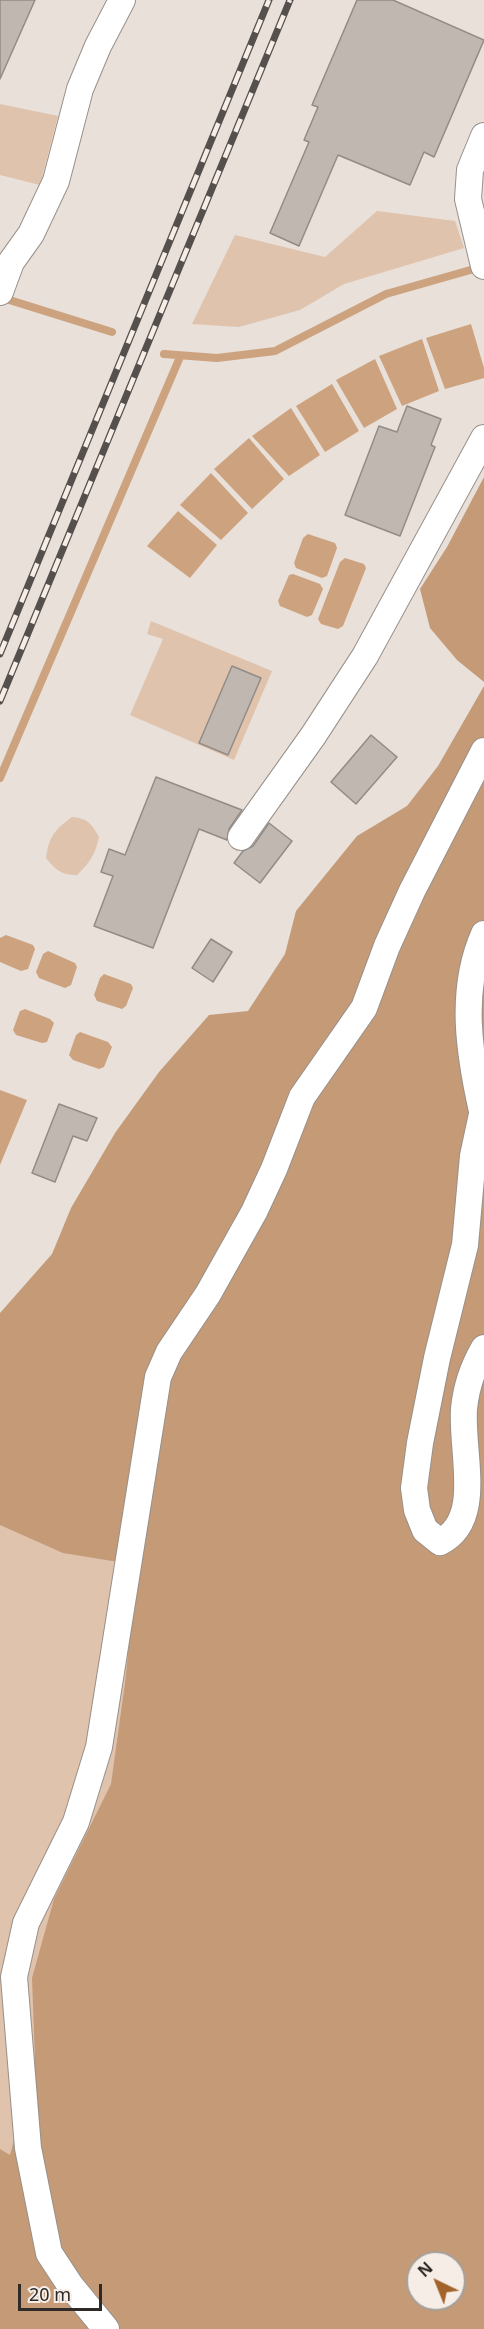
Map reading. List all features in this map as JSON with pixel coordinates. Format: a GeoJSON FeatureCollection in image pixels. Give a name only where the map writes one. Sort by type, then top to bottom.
{"type":"FeatureCollection","features":[{"type":"Feature","properties":{"kind":"street"},"geometry":{"type":"LineString","coordinates":[[4,272],[31,234],[56,181],[80,89],[98,46],[122,0]]}},
{"type":"Feature","properties":{"kind":"street"},"geometry":{"type":"LineString","coordinates":[[484,136],[470,170],[468,199],[484,266]]}},
{"type":"Feature","properties":{"kind":"street"},"geometry":{"type":"LineString","coordinates":[[242,837],[313,736],[365,656],[484,438]]}},
{"type":"Feature","properties":{"kind":"street"},"geometry":{"type":"LineString","coordinates":[[106,2329],[70,2285],[49,2253],[28,2148],[14,1977],[26,1923],[76,1822],[99,1748],[158,1377],[169,1352],[208,1294],[254,1212],[274,1169],[302,1097],[364,1008],[387,946],[412,891],[484,751]]}},
{"type":"Feature","properties":{"kind":"street"},"geometry":{"type":"LineString","coordinates":[[484,934],[475,955],[469,986],[471,1063],[483,1108],[473,1156],[465,1245],[439,1348],[420,1443],[414,1488],[417,1510],[425,1530],[440,1542],[457,1532],[471,1512],[474,1493],[467,1451],[464,1410],[472,1368],[484,1348]]}},
{"type":"Feature","properties":{"kind":"shaded area"},"geometry":{"type":"Polygon","coordinates":[[[0,104],[58,116],[40,185],[0,175],[0,104]]]}},
{"type":"Feature","properties":{"kind":"shaded area"},"geometry":{"type":"Polygon","coordinates":[[[377,211],[455,221],[464,248],[344,284],[300,310],[239,327],[192,324],[235,235],[325,257],[377,211]]]}},
{"type":"Feature","properties":{"kind":"shaded area"},"geometry":{"type":"Polygon","coordinates":[[[471,324],[484,368],[484,378],[445,389],[426,338],[471,324]]]}},
{"type":"Feature","properties":{"kind":"shaded area"},"geometry":{"type":"Polygon","coordinates":[[[422,339],[439,391],[402,406],[379,356],[422,339]]]}},
{"type":"Feature","properties":{"kind":"shaded area"},"geometry":{"type":"Polygon","coordinates":[[[375,359],[397,409],[364,428],[336,380],[375,359]]]}},
{"type":"Feature","properties":{"kind":"shaded area"},"geometry":{"type":"Polygon","coordinates":[[[332,384],[359,431],[325,452],[296,406],[332,384]]]}},
{"type":"Feature","properties":{"kind":"shaded area"},"geometry":{"type":"Polygon","coordinates":[[[291,408],[320,455],[289,476],[252,436],[291,408]]]}},
{"type":"Feature","properties":{"kind":"shaded area"},"geometry":{"type":"Polygon","coordinates":[[[249,438],[284,479],[252,509],[214,469],[249,438]]]}},
{"type":"Feature","properties":{"kind":"shaded area"},"geometry":{"type":"Polygon","coordinates":[[[211,473],[248,513],[221,540],[180,505],[211,473]]]}},
{"type":"Feature","properties":{"kind":"shaded area"},"geometry":{"type":"Polygon","coordinates":[[[484,477],[484,682],[457,660],[430,628],[420,589],[447,547],[484,477]]]}},
{"type":"Feature","properties":{"kind":"shaded area"},"geometry":{"type":"Polygon","coordinates":[[[178,511],[217,545],[190,578],[147,546],[178,511]]]}},
{"type":"Feature","properties":{"kind":"shaded area"},"geometry":{"type":"Polygon","coordinates":[[[308,534],[335,543],[337,548],[327,576],[322,578],[296,568],[294,563],[303,538],[308,534]]]}},
{"type":"Feature","properties":{"kind":"shaded area"},"geometry":{"type":"Polygon","coordinates":[[[345,558],[364,564],[366,568],[343,626],[338,629],[321,624],[318,619],[340,562],[345,558]]]}},
{"type":"Feature","properties":{"kind":"shaded area"},"geometry":{"type":"Polygon","coordinates":[[[293,574],[320,584],[323,589],[312,615],[307,617],[280,606],[278,601],[289,575],[293,574]]]}},
{"type":"Feature","properties":{"kind":"shaded area"},"geometry":{"type":"Polygon","coordinates":[[[151,621],[272,671],[234,760],[130,715],[163,639],[147,634],[151,621]]]}},
{"type":"Feature","properties":{"kind":"shaded area"},"geometry":{"type":"Polygon","coordinates":[[[484,686],[484,2329],[0,2329],[0,2149],[10,2155],[35,2060],[32,1978],[54,1899],[111,1784],[125,1683],[137,1565],[63,1553],[0,1525],[0,1313],[52,1254],[71,1208],[115,1133],[159,1072],[209,1015],[248,1011],[285,954],[296,911],[357,836],[407,806],[438,766],[484,686]]]}},
{"type":"Feature","properties":{"kind":"shaded area"},"geometry":{"type":"Polygon","coordinates":[[[72,817],[88,822],[99,837],[91,858],[77,875],[59,871],[46,858],[53,834],[72,817]]]}},
{"type":"Feature","properties":{"kind":"shaded area"},"geometry":{"type":"Polygon","coordinates":[[[6,935],[33,945],[35,949],[28,969],[21,971],[0,962],[0,938],[6,935]]]}},
{"type":"Feature","properties":{"kind":"shaded area"},"geometry":{"type":"Polygon","coordinates":[[[48,951],[75,963],[77,967],[71,985],[65,988],[39,978],[36,972],[43,954],[48,951]]]}},
{"type":"Feature","properties":{"kind":"shaded area"},"geometry":{"type":"Polygon","coordinates":[[[104,974],[131,984],[133,988],[126,1006],[122,1009],[97,1001],[94,995],[100,978],[104,974]]]}},
{"type":"Feature","properties":{"kind":"shaded area"},"geometry":{"type":"Polygon","coordinates":[[[25,1009],[50,1019],[54,1023],[47,1042],[42,1043],[16,1035],[13,1030],[20,1011],[25,1009]]]}},
{"type":"Feature","properties":{"kind":"shaded area"},"geometry":{"type":"Polygon","coordinates":[[[80,1032],[108,1042],[112,1047],[104,1067],[99,1069],[73,1060],[69,1055],[76,1035],[80,1032]]]}},
{"type":"Feature","properties":{"kind":"shaded area"},"geometry":{"type":"Polygon","coordinates":[[[0,1090],[27,1100],[0,1165],[0,1090]]]}},
{"type":"Feature","properties":{"kind":"shaded area"},"geometry":{"type":"Polygon","coordinates":[[[0,1447],[192,1487],[101,2175],[0,2177],[0,1447]]]}},
{"type":"Feature","properties":{"kind":"building"},"geometry":{"type":"Polygon","coordinates":[[[0,0],[35,0],[0,79],[0,0]]]}},
{"type":"Feature","properties":{"kind":"building"},"geometry":{"type":"Polygon","coordinates":[[[357,0],[393,0],[484,40],[434,157],[424,152],[410,185],[338,155],[299,246],[270,233],[309,142],[304,140],[318,107],[312,105],[357,0]]]}},
{"type":"Feature","properties":{"kind":"building"},"geometry":{"type":"Polygon","coordinates":[[[407,406],[441,419],[431,445],[435,447],[400,536],[345,515],[379,426],[397,432],[407,406]]]}},
{"type":"Feature","properties":{"kind":"building"},"geometry":{"type":"Polygon","coordinates":[[[232,666],[261,678],[228,755],[199,743],[232,666]]]}},
{"type":"Feature","properties":{"kind":"building"},"geometry":{"type":"Polygon","coordinates":[[[371,735],[397,757],[356,804],[331,782],[371,735]]]}},
{"type":"Feature","properties":{"kind":"building"},"geometry":{"type":"Polygon","coordinates":[[[156,777],[242,810],[229,829],[227,840],[199,829],[153,948],[94,926],[113,876],[101,872],[109,849],[125,855],[156,777]]]}},
{"type":"Feature","properties":{"kind":"building"},"geometry":{"type":"Polygon","coordinates":[[[269,823],[292,841],[260,883],[234,863],[243,851],[253,846],[269,823]]]}},
{"type":"Feature","properties":{"kind":"building"},"geometry":{"type":"Polygon","coordinates":[[[211,939],[232,952],[213,982],[192,968],[211,939]]]}},
{"type":"Feature","properties":{"kind":"building"},"geometry":{"type":"Polygon","coordinates":[[[59,1104],[97,1118],[87,1141],[73,1136],[55,1182],[32,1173],[59,1104]]]}},
{"type":"Feature","properties":{"kind":"waterway"},"geometry":{"type":"LineString","coordinates":[[164,354],[217,358],[275,351],[386,294],[481,267]]}},
{"type":"Feature","properties":{"kind":"waterway"},"geometry":{"type":"LineString","coordinates":[[0,297],[112,332]]}},
{"type":"Feature","properties":{"kind":"waterway"},"geometry":{"type":"LineString","coordinates":[[0,778],[180,357]]}},
{"type":"Feature","properties":{"kind":"railway"},"geometry":{"type":"LineString","coordinates":[[0,654],[269,0]]}},
{"type":"Feature","properties":{"kind":"railway"},"geometry":{"type":"LineString","coordinates":[[0,701],[290,0]]}}]}
